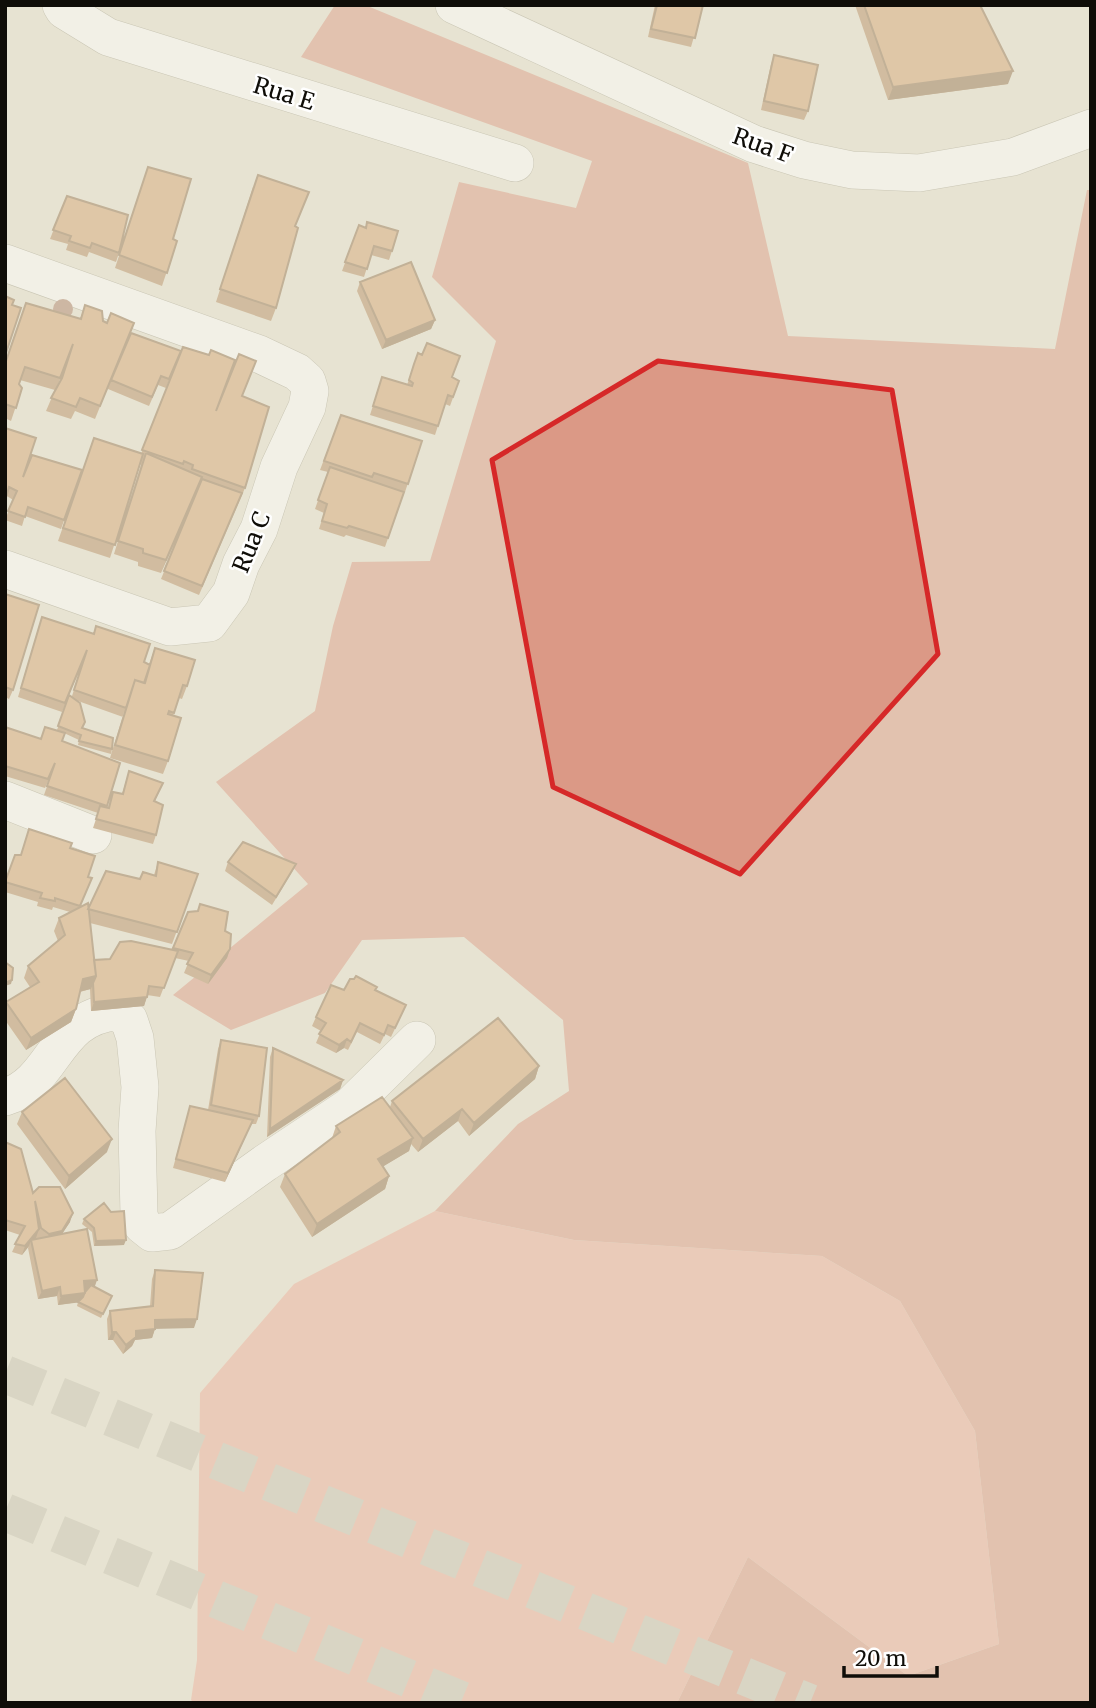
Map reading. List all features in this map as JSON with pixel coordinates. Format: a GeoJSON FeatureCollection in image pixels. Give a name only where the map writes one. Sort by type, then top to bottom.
{"type":"FeatureCollection","features":[{"type":"Feature","properties":{"kind":"street","name":"Rua E"},"geometry":{"type":"LineString","coordinates":[[61,5],[64,10],[108,37],[515,163]]}},
{"type":"Feature","properties":{"kind":"street","name":"Rua F"},"geometry":{"type":"LineString","coordinates":[[454,5],[754,144],[804,160],[852,170],[919,173],[1013,157],[1090,128]]}},
{"type":"Feature","properties":{"kind":"street","name":"Rua C"},"geometry":{"type":"LineString","coordinates":[[5,263],[258,354],[297,372],[307,381],[310,391],[301,420],[279,467],[258,530],[241,564],[231,593],[209,623],[170,627],[5,569]]}},
{"type":"Feature","properties":{"kind":"street"},"geometry":{"type":"LineString","coordinates":[[5,800],[93,835]]}},
{"type":"Feature","properties":{"kind":"street"},"geometry":{"type":"LineString","coordinates":[[5,1097],[15,1094],[34,1081],[62,1040],[88,1020],[97,1015],[117,1012],[129,1020],[135,1038],[140,1087],[137,1131],[138,1214],[142,1225],[152,1233],[170,1231],[349,1107],[417,1040]]}},
{"type":"Feature","properties":{"kind":"highlighted area"},"geometry":{"type":"Polygon","coordinates":[[[658,361],[892,390],[938,654],[740,874],[553,787],[492,460],[658,361]]]}},
{"type":"Feature","properties":{"kind":"shaded area"},"geometry":{"type":"Polygon","coordinates":[[[335,5],[365,5],[748,163],[788,336],[1055,349],[1087,190],[1091,190],[1091,1703],[677,1703],[748,1557],[908,1676],[999,1644],[975,1431],[900,1301],[822,1256],[574,1240],[435,1211],[518,1124],[569,1091],[563,1020],[464,937],[362,940],[325,993],[231,1030],[173,995],[308,884],[216,782],[315,711],[333,626],[352,562],[430,561],[496,341],[432,277],[459,182],[576,208],[592,161],[301,57],[335,5]]]}},
{"type":"Feature","properties":{"kind":"shaded area"},"geometry":{"type":"Polygon","coordinates":[[[435,1211],[574,1240],[822,1256],[900,1301],[975,1431],[999,1644],[908,1676],[748,1557],[677,1703],[194,1703],[191,1700],[197,1660],[200,1393],[294,1284],[435,1211]]]}},
{"type":"Feature","properties":{"kind":"building"},"geometry":{"type":"Polygon","coordinates":[[[657,5],[703,5],[695,38],[651,29],[657,5]]]}},
{"type":"Feature","properties":{"kind":"building"},"geometry":{"type":"Polygon","coordinates":[[[864,5],[980,5],[1013,71],[893,87],[864,5]]]}},
{"type":"Feature","properties":{"kind":"building"},"geometry":{"type":"Polygon","coordinates":[[[774,55],[818,65],[808,111],[764,101],[774,55]]]}},
{"type":"Feature","properties":{"kind":"building"},"geometry":{"type":"Polygon","coordinates":[[[148,167],[191,179],[173,239],[177,241],[167,273],[119,255],[148,167]]]}},
{"type":"Feature","properties":{"kind":"building"},"geometry":{"type":"Polygon","coordinates":[[[258,175],[309,192],[295,226],[298,228],[276,308],[220,289],[258,175]]]}},
{"type":"Feature","properties":{"kind":"building"},"geometry":{"type":"Polygon","coordinates":[[[67,196],[128,215],[119,253],[92,243],[90,248],[69,241],[71,236],[53,230],[67,196]]]}},
{"type":"Feature","properties":{"kind":"building"},"geometry":{"type":"Polygon","coordinates":[[[367,222],[398,231],[392,251],[374,246],[367,269],[345,262],[359,225],[366,228],[367,222]]]}},
{"type":"Feature","properties":{"kind":"building"},"geometry":{"type":"Polygon","coordinates":[[[411,262],[435,320],[386,340],[360,282],[411,262]]]}},
{"type":"Feature","properties":{"kind":"building"},"geometry":{"type":"Polygon","coordinates":[[[5,296],[14,300],[12,305],[21,308],[5,356],[5,296]]]}},
{"type":"Feature","properties":{"kind":"building"},"geometry":{"type":"Polygon","coordinates":[[[26,303],[81,319],[85,305],[102,311],[103,321],[107,323],[111,313],[134,323],[100,406],[80,398],[76,407],[51,398],[62,378],[73,344],[60,378],[25,367],[19,384],[22,388],[16,408],[5,404],[5,364],[26,303]]]}},
{"type":"Feature","properties":{"kind":"building"},"geometry":{"type":"Polygon","coordinates":[[[131,333],[181,351],[169,379],[161,376],[152,397],[111,380],[131,333]]]}},
{"type":"Feature","properties":{"kind":"building"},"geometry":{"type":"Polygon","coordinates":[[[427,343],[460,356],[452,377],[459,381],[453,397],[448,395],[438,426],[373,406],[382,377],[412,386],[413,383],[409,380],[414,364],[418,353],[422,355],[427,343]]]}},
{"type":"Feature","properties":{"kind":"building"},"geometry":{"type":"Polygon","coordinates":[[[183,347],[209,355],[211,350],[235,360],[216,411],[239,354],[256,361],[242,396],[269,407],[245,488],[192,469],[193,465],[184,461],[183,464],[142,450],[183,347]]]}},
{"type":"Feature","properties":{"kind":"building"},"geometry":{"type":"Polygon","coordinates":[[[341,415],[422,441],[408,484],[374,473],[372,477],[324,461],[341,415]]]}},
{"type":"Feature","properties":{"kind":"building"},"geometry":{"type":"Polygon","coordinates":[[[5,428],[36,438],[23,477],[32,455],[82,470],[64,520],[28,507],[25,517],[8,511],[17,491],[9,487],[5,501],[5,428]]]}},
{"type":"Feature","properties":{"kind":"building"},"geometry":{"type":"Polygon","coordinates":[[[94,438],[143,454],[115,545],[63,528],[94,438]]]}},
{"type":"Feature","properties":{"kind":"building"},"geometry":{"type":"Polygon","coordinates":[[[146,453],[202,477],[166,560],[118,541],[146,453]]]}},
{"type":"Feature","properties":{"kind":"building"},"geometry":{"type":"Polygon","coordinates":[[[330,467],[404,492],[388,538],[322,521],[327,504],[318,500],[330,467]]]}},
{"type":"Feature","properties":{"kind":"building"},"geometry":{"type":"Polygon","coordinates":[[[202,479],[242,493],[202,586],[164,571],[202,479]]]}},
{"type":"Feature","properties":{"kind":"building"},"geometry":{"type":"Polygon","coordinates":[[[5,594],[39,605],[13,690],[5,687],[5,594]]]}},
{"type":"Feature","properties":{"kind":"building"},"geometry":{"type":"Polygon","coordinates":[[[42,617],[94,634],[96,626],[150,644],[144,662],[150,665],[144,683],[135,680],[126,708],[74,690],[87,650],[65,703],[21,688],[42,617]]]}},
{"type":"Feature","properties":{"kind":"building"},"geometry":{"type":"Polygon","coordinates":[[[155,648],[195,660],[187,686],[183,685],[174,713],[169,711],[168,714],[181,718],[168,761],[115,745],[135,680],[145,683],[155,648]]]}},
{"type":"Feature","properties":{"kind":"building"},"geometry":{"type":"Polygon","coordinates":[[[69,695],[80,703],[85,722],[82,728],[113,738],[112,749],[79,741],[81,735],[58,726],[69,695]]]}},
{"type":"Feature","properties":{"kind":"building"},"geometry":{"type":"Polygon","coordinates":[[[5,727],[41,739],[45,727],[65,733],[62,741],[120,763],[107,806],[47,786],[55,763],[48,779],[5,766],[5,727]]]}},
{"type":"Feature","properties":{"kind":"building"},"geometry":{"type":"Polygon","coordinates":[[[129,771],[163,783],[154,801],[163,805],[156,835],[96,819],[100,806],[109,808],[113,792],[123,794],[129,771]]]}},
{"type":"Feature","properties":{"kind":"building"},"geometry":{"type":"Polygon","coordinates":[[[29,829],[72,843],[70,848],[95,856],[88,877],[92,878],[80,906],[55,898],[55,901],[40,898],[42,893],[5,882],[15,855],[21,855],[29,829]]]}},
{"type":"Feature","properties":{"kind":"building"},"geometry":{"type":"Polygon","coordinates":[[[243,842],[296,864],[276,897],[228,862],[243,842]]]}},
{"type":"Feature","properties":{"kind":"building"},"geometry":{"type":"Polygon","coordinates":[[[158,862],[198,874],[177,932],[88,909],[106,871],[140,879],[143,872],[156,876],[158,862]]]}},
{"type":"Feature","properties":{"kind":"building"},"geometry":{"type":"Polygon","coordinates":[[[88,903],[96,976],[83,979],[76,1009],[31,1038],[6,1002],[39,982],[28,966],[65,935],[59,918],[88,903]]]}},
{"type":"Feature","properties":{"kind":"building"},"geometry":{"type":"Polygon","coordinates":[[[200,904],[228,912],[225,931],[231,934],[230,949],[211,975],[187,964],[193,953],[173,948],[188,912],[198,911],[200,904]]]}},
{"type":"Feature","properties":{"kind":"building"},"geometry":{"type":"Polygon","coordinates":[[[131,941],[178,951],[164,988],[149,986],[147,997],[94,1002],[94,960],[110,959],[120,942],[131,941]]]}},
{"type":"Feature","properties":{"kind":"building"},"geometry":{"type":"Polygon","coordinates":[[[5,962],[13,968],[12,980],[5,983],[5,962]]]}},
{"type":"Feature","properties":{"kind":"building"},"geometry":{"type":"Polygon","coordinates":[[[356,976],[377,987],[375,990],[406,1005],[395,1028],[388,1025],[384,1035],[360,1023],[351,1042],[347,1039],[339,1045],[319,1034],[326,1023],[316,1017],[331,985],[344,990],[350,979],[356,976]]]}},
{"type":"Feature","properties":{"kind":"building"},"geometry":{"type":"Polygon","coordinates":[[[498,1018],[539,1066],[474,1123],[462,1109],[423,1139],[392,1101],[498,1018]]]}},
{"type":"Feature","properties":{"kind":"building"},"geometry":{"type":"Polygon","coordinates":[[[221,1040],[267,1048],[259,1116],[211,1105],[221,1040]]]}},
{"type":"Feature","properties":{"kind":"building"},"geometry":{"type":"Polygon","coordinates":[[[273,1048],[343,1080],[270,1129],[273,1048]]]}},
{"type":"Feature","properties":{"kind":"building"},"geometry":{"type":"Polygon","coordinates":[[[65,1078],[112,1139],[69,1176],[22,1112],[65,1078]]]}},
{"type":"Feature","properties":{"kind":"building"},"geometry":{"type":"Polygon","coordinates":[[[382,1097],[413,1138],[378,1159],[389,1176],[317,1224],[285,1174],[340,1132],[336,1126],[382,1097]]]}},
{"type":"Feature","properties":{"kind":"building"},"geometry":{"type":"Polygon","coordinates":[[[190,1106],[253,1120],[228,1173],[176,1159],[190,1106]]]}},
{"type":"Feature","properties":{"kind":"building"},"geometry":{"type":"Polygon","coordinates":[[[5,1142],[21,1149],[33,1193],[39,1187],[60,1187],[73,1213],[62,1231],[49,1234],[41,1228],[35,1201],[39,1229],[25,1246],[15,1244],[25,1226],[5,1220],[5,1142]]]}},
{"type":"Feature","properties":{"kind":"building"},"geometry":{"type":"Polygon","coordinates":[[[104,1203],[111,1212],[124,1211],[126,1240],[96,1241],[94,1228],[84,1219],[104,1203]]]}},
{"type":"Feature","properties":{"kind":"building"},"geometry":{"type":"Polygon","coordinates":[[[87,1229],[97,1280],[84,1281],[85,1293],[61,1296],[60,1287],[42,1291],[31,1240],[87,1229]]]}},
{"type":"Feature","properties":{"kind":"building"},"geometry":{"type":"Polygon","coordinates":[[[155,1270],[203,1273],[197,1319],[155,1320],[155,1329],[136,1331],[136,1337],[126,1345],[116,1332],[112,1332],[110,1311],[153,1306],[155,1270]]]}},
{"type":"Feature","properties":{"kind":"building"},"geometry":{"type":"Polygon","coordinates":[[[91,1285],[112,1296],[103,1314],[78,1302],[91,1285]]]}},
{"type":"Feature","properties":{"kind":"tunnel"},"geometry":{"type":"LineString","coordinates":[[5,1374],[810,1703]]}},
{"type":"Feature","properties":{"kind":"tunnel"},"geometry":{"type":"LineString","coordinates":[[5,1512],[468,1703]]}}]}
